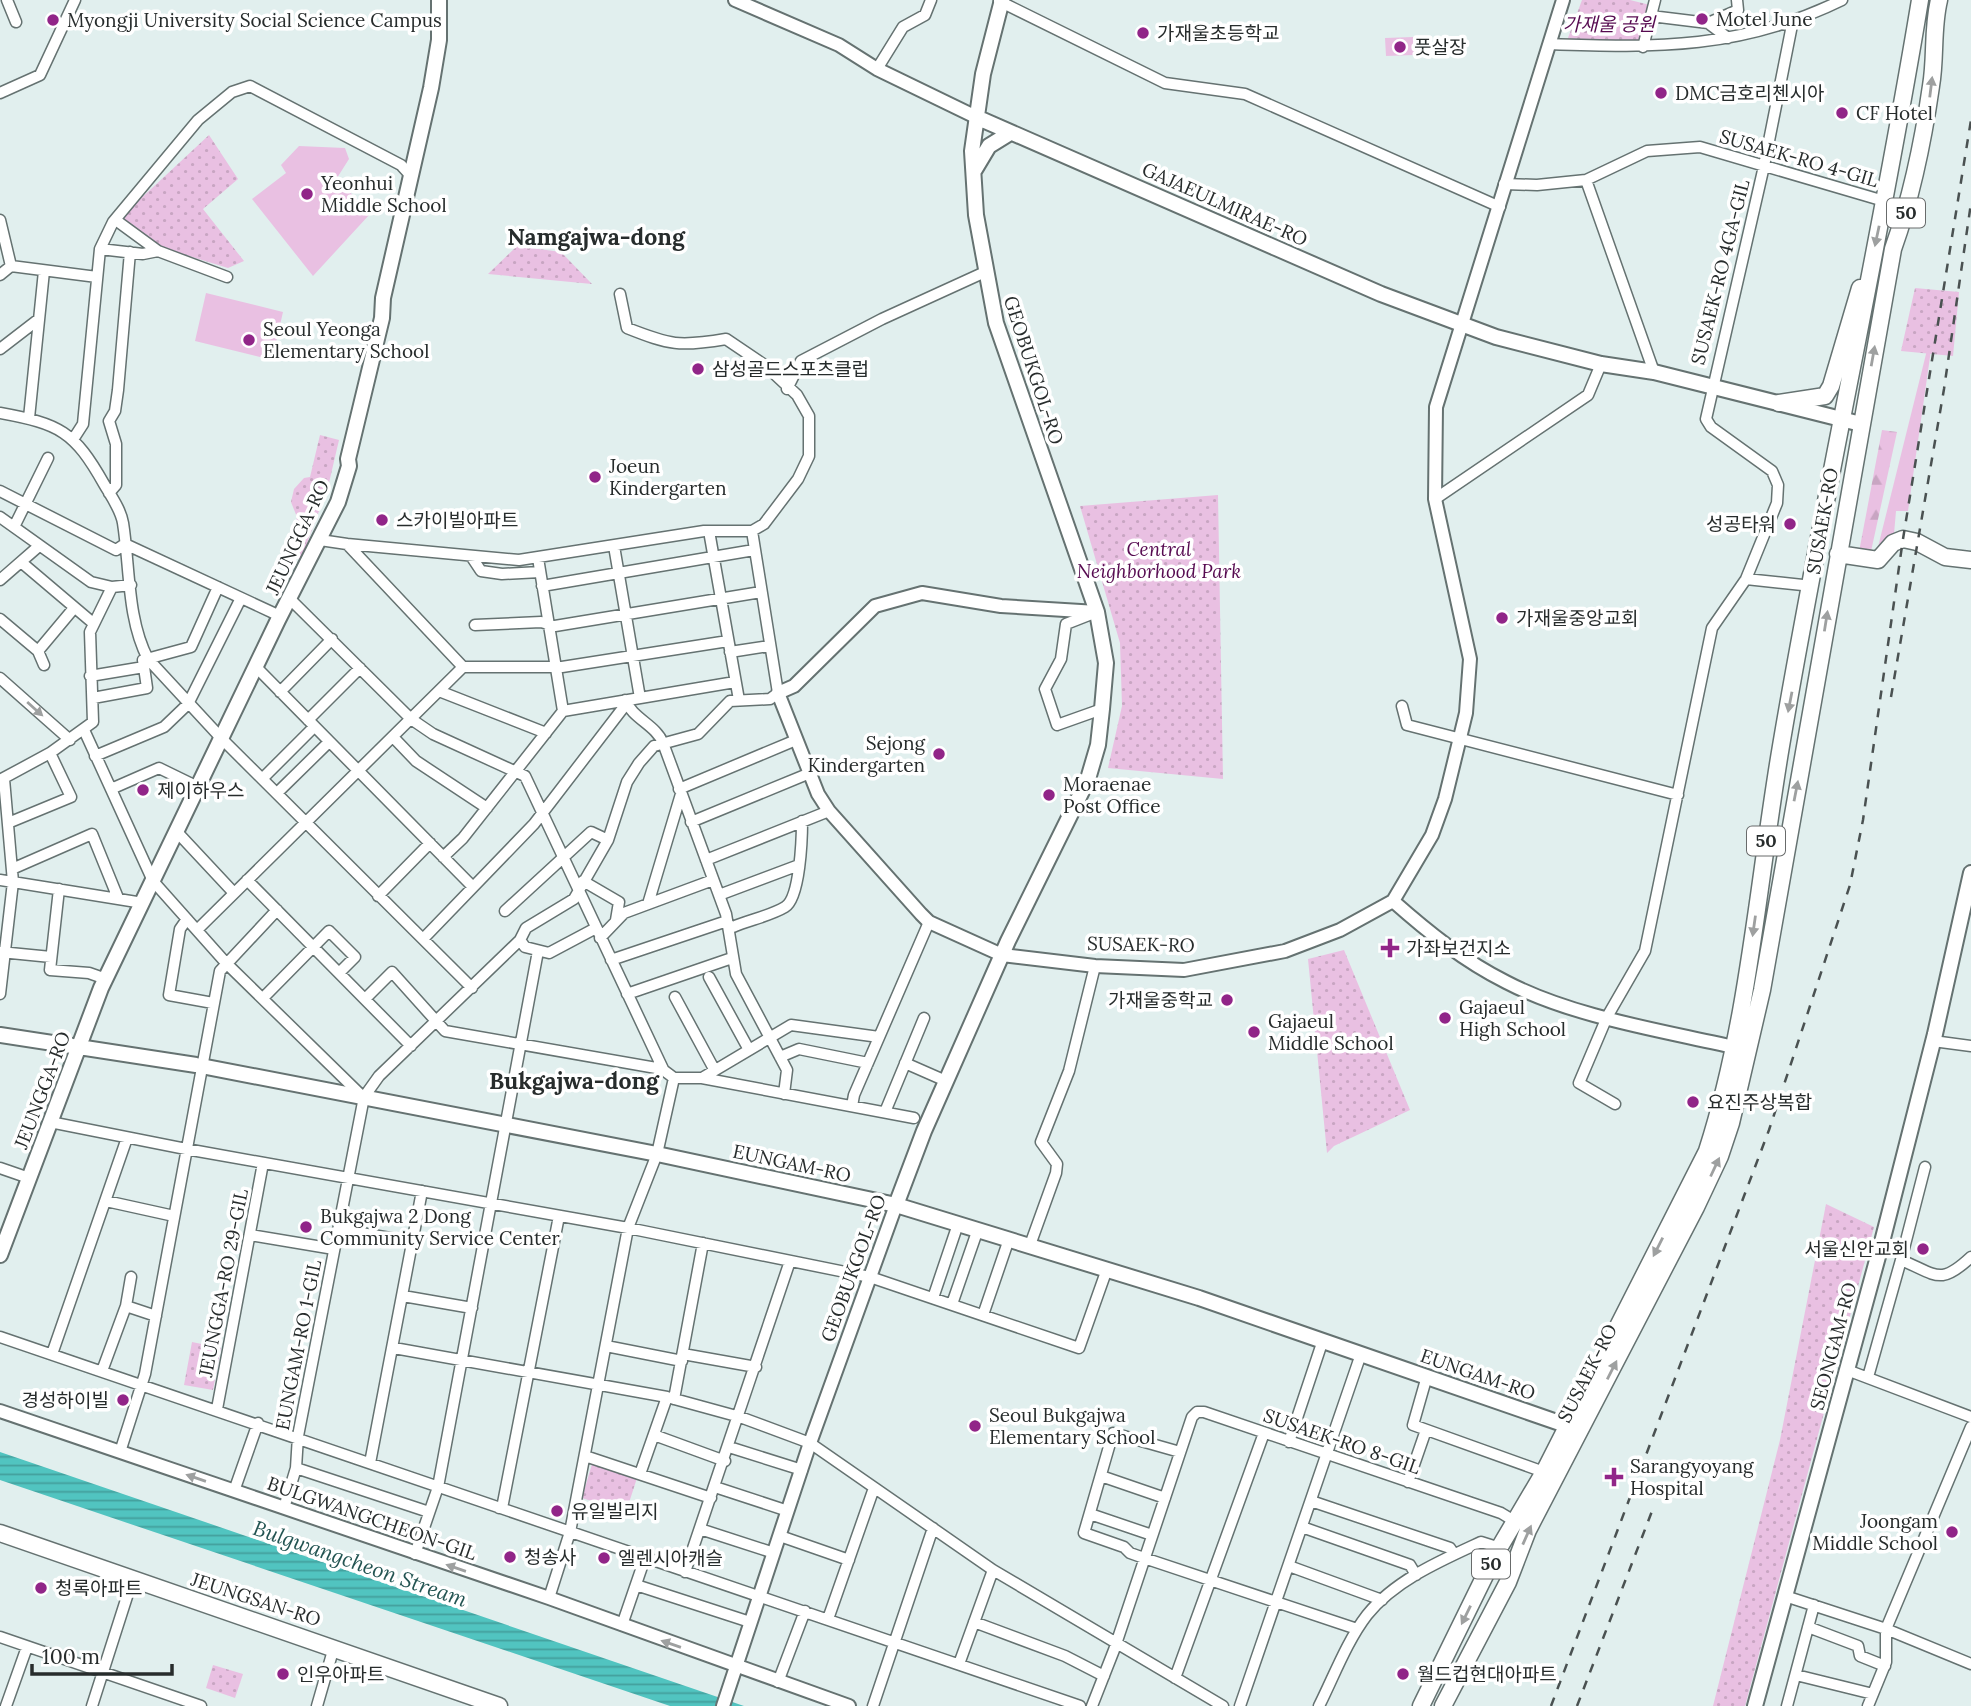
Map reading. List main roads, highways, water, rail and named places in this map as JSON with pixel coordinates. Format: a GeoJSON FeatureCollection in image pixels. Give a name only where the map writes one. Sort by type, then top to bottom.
{"type":"FeatureCollection","features":[{"type":"Feature","properties":{"kind":"main road","name":"JEUNGGA-RO"},"geometry":{"type":"LineString","coordinates":[[0,1255],[106,979],[280,616],[338,502],[349,466],[348,459],[382,318],[383,298],[413,177],[439,40],[439,0]]}},
{"type":"Feature","properties":{"kind":"main road","name":"SUSAEK-RO"},"geometry":{"type":"LineString","coordinates":[[1742,1049],[1781,745],[1844,420],[1920,0]]}},
{"type":"Feature","properties":{"kind":"main road","name":"SUSAEK-RO"},"geometry":{"type":"LineString","coordinates":[[1443,1706],[1508,1582],[1528,1530],[1574,1428],[1720,1156],[1742,1049],[1769,954],[1893,249],[1913,187],[1932,83],[1933,26],[1939,0]]}},
{"type":"Feature","properties":{"kind":"main road","name":"GEOBUKGOL-RO"},"geometry":{"type":"LineString","coordinates":[[896,1205],[946,1081],[1002,955],[1088,779],[1098,745],[1106,663],[1097,612],[996,323],[985,272],[972,175],[976,117],[1000,1]]}},
{"type":"Feature","properties":{"kind":"main road","name":"GAJAEULMIRAE-RO"},"geometry":{"type":"LineString","coordinates":[[976,117],[1381,294],[1496,337],[1601,364],[1654,372],[1861,424]]}},
{"type":"Feature","properties":{"kind":"main road"},"geometry":{"type":"LineString","coordinates":[[972,175],[984,151],[994,141],[1010,133]]}},
{"type":"Feature","properties":{"kind":"main road"},"geometry":{"type":"LineString","coordinates":[[1779,403],[1825,396],[1831,386],[1858,290],[1870,267]]}},
{"type":"Feature","properties":{"kind":"main road"},"geometry":{"type":"LineString","coordinates":[[1838,554],[1878,560],[1893,543],[1903,539],[1945,557],[1971,560]]}},
{"type":"Feature","properties":{"kind":"main road","name":"SEONGAM-RO"},"geometry":{"type":"LineString","coordinates":[[1755,1706],[1933,1041],[1971,873]]}},
{"type":"Feature","properties":{"kind":"main road","name":"EUNGAM-RO"},"geometry":{"type":"LineString","coordinates":[[0,1035],[201,1066],[657,1154],[896,1205],[1107,1269],[1323,1340],[1574,1428]]}},
{"type":"Feature","properties":{"kind":"main road","name":"SUSAEK-RO"},"geometry":{"type":"LineString","coordinates":[[1421,1706],[1500,1548],[1544,1472],[1574,1428]]}},
{"type":"Feature","properties":{"kind":"main road","name":"JEUNGSAN-RO"},"geometry":{"type":"LineString","coordinates":[[0,1533],[132,1581],[334,1647],[499,1706]]}},
{"type":"Feature","properties":{"kind":"water","name":"Bulgwangcheon Stream"},"geometry":{"type":"Polygon","coordinates":[[[0,1452],[744,1706],[670,1706],[0,1480],[0,1452]]]}},
{"type":"Feature","properties":{"kind":"railway"},"geometry":{"type":"LineString","coordinates":[[1551,1706],[1769,1130],[1850,885],[1863,820],[1903,539],[1971,120]]}},
{"type":"Feature","properties":{"kind":"railway"},"geometry":{"type":"LineString","coordinates":[[1891,697],[1944,389],[1971,203]]}},
{"type":"Feature","properties":{"kind":"railway"},"geometry":{"type":"LineString","coordinates":[[1577,1706],[1654,1506]]}},
{"type":"Feature","properties":{"kind":"place","name":"Motel June"},"geometry":{"type":"Point","coordinates":[1702,19]}},
{"type":"Feature","properties":{"kind":"place","name":"Myongji University Social Science Campus"},"geometry":{"type":"Point","coordinates":[53,20]}},
{"type":"Feature","properties":{"kind":"place","name":"가재울초등학교"},"geometry":{"type":"Point","coordinates":[1143,33]}},
{"type":"Feature","properties":{"kind":"place","name":"풋살장"},"geometry":{"type":"Point","coordinates":[1400,47]}},
{"type":"Feature","properties":{"kind":"place","name":"DMC금호리첸시아"},"geometry":{"type":"Point","coordinates":[1661,93]}},
{"type":"Feature","properties":{"kind":"place","name":"CF Hotel"},"geometry":{"type":"Point","coordinates":[1842,113]}},
{"type":"Feature","properties":{"kind":"place","name":"Yeonhui Middle School"},"geometry":{"type":"Point","coordinates":[307,194]}},
{"type":"Feature","properties":{"kind":"place","name":"Seoul Yeonga Elementary School"},"geometry":{"type":"Point","coordinates":[249,340]}},
{"type":"Feature","properties":{"kind":"place","name":"삼성골드스포츠클럽"},"geometry":{"type":"Point","coordinates":[698,369]}},
{"type":"Feature","properties":{"kind":"place","name":"Joeun Kindergarten"},"geometry":{"type":"Point","coordinates":[595,477]}},
{"type":"Feature","properties":{"kind":"place","name":"스카이빌아파트"},"geometry":{"type":"Point","coordinates":[382,520]}},
{"type":"Feature","properties":{"kind":"place","name":"성공타워"},"geometry":{"type":"Point","coordinates":[1790,524]}},
{"type":"Feature","properties":{"kind":"place","name":"가재울중앙교회"},"geometry":{"type":"Point","coordinates":[1502,618]}},
{"type":"Feature","properties":{"kind":"place","name":"Sejong Kindergarten"},"geometry":{"type":"Point","coordinates":[939,754]}},
{"type":"Feature","properties":{"kind":"place","name":"제이하우스"},"geometry":{"type":"Point","coordinates":[143,790]}},
{"type":"Feature","properties":{"kind":"place","name":"Moraenae Post Office"},"geometry":{"type":"Point","coordinates":[1049,795]}},
{"type":"Feature","properties":{"kind":"place","name":"가좌보건지소"},"geometry":{"type":"Point","coordinates":[1390,948]}},
{"type":"Feature","properties":{"kind":"place","name":"가재울중학교"},"geometry":{"type":"Point","coordinates":[1227,1000]}},
{"type":"Feature","properties":{"kind":"place","name":"Gajaeul High School"},"geometry":{"type":"Point","coordinates":[1445,1018]}},
{"type":"Feature","properties":{"kind":"place","name":"Gajaeul Middle School"},"geometry":{"type":"Point","coordinates":[1254,1032]}},
{"type":"Feature","properties":{"kind":"place","name":"요진주상복합"},"geometry":{"type":"Point","coordinates":[1693,1102]}},
{"type":"Feature","properties":{"kind":"place","name":"Bukgajwa 2 Dong Community Service Center"},"geometry":{"type":"Point","coordinates":[306,1227]}},
{"type":"Feature","properties":{"kind":"place","name":"서울신안교회"},"geometry":{"type":"Point","coordinates":[1923,1249]}},
{"type":"Feature","properties":{"kind":"place","name":"경성하이빌"},"geometry":{"type":"Point","coordinates":[123,1400]}},
{"type":"Feature","properties":{"kind":"place","name":"Seoul Bukgajwa Elementary School"},"geometry":{"type":"Point","coordinates":[975,1426]}},
{"type":"Feature","properties":{"kind":"place","name":"Sarangyoyang Hospital"},"geometry":{"type":"Point","coordinates":[1614,1477]}},
{"type":"Feature","properties":{"kind":"place","name":"유일빌리지"},"geometry":{"type":"Point","coordinates":[557,1511]}},
{"type":"Feature","properties":{"kind":"place","name":"Joongam Middle School"},"geometry":{"type":"Point","coordinates":[1952,1532]}},
{"type":"Feature","properties":{"kind":"place","name":"청송사"},"geometry":{"type":"Point","coordinates":[510,1557]}},
{"type":"Feature","properties":{"kind":"place","name":"엘렌시아캐슬"},"geometry":{"type":"Point","coordinates":[604,1558]}},
{"type":"Feature","properties":{"kind":"place","name":"청록아파트"},"geometry":{"type":"Point","coordinates":[41,1588]}},
{"type":"Feature","properties":{"kind":"place","name":"인우아파트"},"geometry":{"type":"Point","coordinates":[283,1674]}},
{"type":"Feature","properties":{"kind":"place","name":"월드컵현대아파트"},"geometry":{"type":"Point","coordinates":[1403,1674]}},
{"type":"Feature","properties":{"kind":"district","name":"Namgajwa-dong"},"geometry":{"type":"Point","coordinates":[596,237]}},
{"type":"Feature","properties":{"kind":"district","name":"Bukgajwa-dong"},"geometry":{"type":"Point","coordinates":[574,1081]}},
{"type":"Feature","properties":{"kind":"park label","name":"가재울 공원"},"geometry":{"type":"Point","coordinates":[1609,24]}},
{"type":"Feature","properties":{"kind":"park label","name":"Central Neighborhood Park"},"geometry":{"type":"Point","coordinates":[1159,560]}}]}
